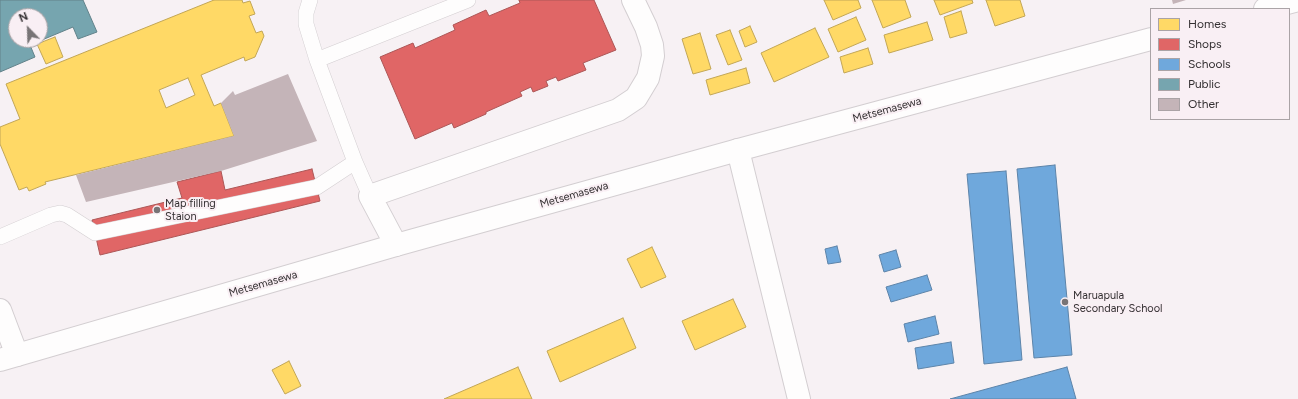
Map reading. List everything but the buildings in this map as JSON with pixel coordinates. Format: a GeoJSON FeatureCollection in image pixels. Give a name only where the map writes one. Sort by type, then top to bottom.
{"type":"FeatureCollection","features":[{"type":"Feature","properties":{"kind":"street"},"geometry":{"type":"LineString","coordinates":[[396,245],[370,196],[618,110],[636,98],[648,78],[653,56],[652,46],[646,27],[633,0]]}},
{"type":"Feature","properties":{"kind":"street"},"geometry":{"type":"LineString","coordinates":[[1269,8],[1298,0]]}},
{"type":"Feature","properties":{"kind":"street","name":"Metsemasewa"},"geometry":{"type":"LineString","coordinates":[[9,357],[396,245],[738,150],[1150,40]]}},
{"type":"Feature","properties":{"kind":"street"},"geometry":{"type":"LineString","coordinates":[[738,150],[799,399]]}},
{"type":"Feature","properties":{"kind":"street"},"geometry":{"type":"LineString","coordinates":[[0,310],[9,357]]}},
{"type":"Feature","properties":{"kind":"lane"},"geometry":{"type":"LineString","coordinates":[[310,0],[306,13],[306,24],[317,60],[355,162],[370,196]]}},
{"type":"Feature","properties":{"kind":"lane"},"geometry":{"type":"LineString","coordinates":[[317,60],[468,0]]}},
{"type":"Feature","properties":{"kind":"lane"},"geometry":{"type":"LineString","coordinates":[[0,237],[51,214],[60,213],[67,215],[96,234],[317,187],[355,162]]}},
{"type":"Feature","properties":{"kind":"place","name":"Map filling Staion"},"geometry":{"type":"Point","coordinates":[157,210]}},
{"type":"Feature","properties":{"kind":"place","name":"Maruapula Secondary School"},"geometry":{"type":"Point","coordinates":[1065,302]}}]}
